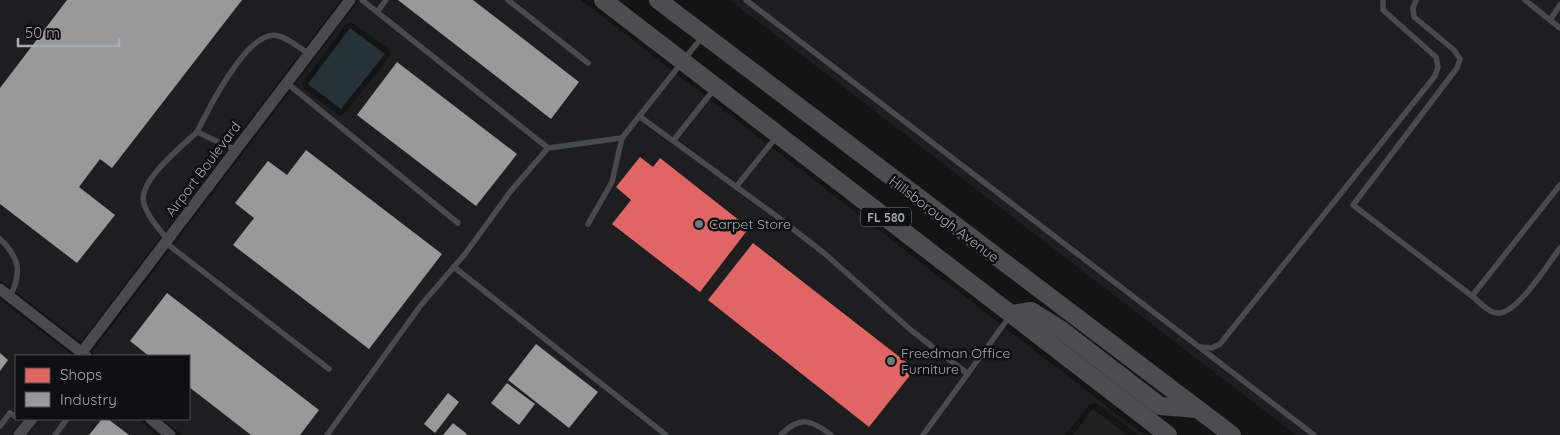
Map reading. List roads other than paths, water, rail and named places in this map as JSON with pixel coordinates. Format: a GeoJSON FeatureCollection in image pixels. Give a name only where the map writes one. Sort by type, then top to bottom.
{"type":"FeatureCollection","features":[{"type":"Feature","properties":{"kind":"main road","name":"FL 580"},"geometry":{"type":"LineString","coordinates":[[603,0],[1168,435]]}},
{"type":"Feature","properties":{"kind":"main road","name":"Hillsborough Avenue"},"geometry":{"type":"LineString","coordinates":[[658,0],[1232,435]]}},
{"type":"Feature","properties":{"kind":"main road"},"geometry":{"type":"LineString","coordinates":[[1012,314],[1031,311],[1060,328],[1160,406],[1196,409]]}},
{"type":"Feature","properties":{"kind":"street","name":"Airport Boulevard"},"geometry":{"type":"LineString","coordinates":[[82,355],[350,0]]}},
{"type":"Feature","properties":{"kind":"street"},"geometry":{"type":"LineString","coordinates":[[0,289],[82,355]]}},
{"type":"Feature","properties":{"kind":"street"},"geometry":{"type":"LineString","coordinates":[[20,435],[23,420]]}},
{"type":"Feature","properties":{"kind":"street"},"geometry":{"type":"LineString","coordinates":[[152,420],[170,435]]}},
{"type":"Feature","properties":{"kind":"lane"},"geometry":{"type":"LineString","coordinates":[[362,0],[548,148]]}},
{"type":"Feature","properties":{"kind":"lane"},"geometry":{"type":"LineString","coordinates":[[377,12],[386,0]]}},
{"type":"Feature","properties":{"kind":"lane"},"geometry":{"type":"LineString","coordinates":[[508,0],[588,63]]}},
{"type":"Feature","properties":{"kind":"lane"},"geometry":{"type":"LineString","coordinates":[[746,0],[1314,435]]}},
{"type":"Feature","properties":{"kind":"lane"},"geometry":{"type":"LineString","coordinates":[[1198,346],[1212,348],[1220,344],[1435,76],[1438,67],[1436,57],[1383,10],[1383,0]]}},
{"type":"Feature","properties":{"kind":"lane"},"geometry":{"type":"LineString","coordinates":[[1416,0],[1413,8],[1414,17],[1454,50],[1460,60],[1457,68],[1353,205],[1490,310],[1499,313],[1506,312],[1517,304],[1560,248]]}},
{"type":"Feature","properties":{"kind":"lane"},"geometry":{"type":"LineString","coordinates":[[1525,0],[1560,28]]}},
{"type":"Feature","properties":{"kind":"lane"},"geometry":{"type":"LineString","coordinates":[[1550,20],[1560,5]]}},
{"type":"Feature","properties":{"kind":"lane"},"geometry":{"type":"LineString","coordinates":[[309,54],[278,35],[264,37],[250,47],[214,95],[196,132],[151,178],[142,194],[144,204],[154,223],[167,241],[329,370]]}},
{"type":"Feature","properties":{"kind":"lane"},"geometry":{"type":"LineString","coordinates":[[588,224],[612,182],[622,138],[703,35]]}},
{"type":"Feature","properties":{"kind":"lane"},"geometry":{"type":"LineString","coordinates":[[287,83],[458,222]]}},
{"type":"Feature","properties":{"kind":"lane"},"geometry":{"type":"LineString","coordinates":[[673,141],[716,87]]}},
{"type":"Feature","properties":{"kind":"lane"},"geometry":{"type":"LineString","coordinates":[[639,116],[824,253],[912,331],[968,374]]}},
{"type":"Feature","properties":{"kind":"lane"},"geometry":{"type":"LineString","coordinates":[[196,132],[236,150]]}},
{"type":"Feature","properties":{"kind":"lane"},"geometry":{"type":"LineString","coordinates":[[736,187],[778,135]]}},
{"type":"Feature","properties":{"kind":"lane"},"geometry":{"type":"LineString","coordinates":[[327,435],[421,305],[454,267],[510,192],[548,148],[622,138]]}},
{"type":"Feature","properties":{"kind":"lane"},"geometry":{"type":"LineString","coordinates":[[1472,296],[1560,186]]}},
{"type":"Feature","properties":{"kind":"lane"},"geometry":{"type":"LineString","coordinates":[[0,239],[12,251],[18,268],[18,281],[10,297]]}},
{"type":"Feature","properties":{"kind":"lane"},"geometry":{"type":"LineString","coordinates":[[454,267],[666,435]]}},
{"type":"Feature","properties":{"kind":"lane"},"geometry":{"type":"LineString","coordinates":[[923,435],[1012,314]]}},
{"type":"Feature","properties":{"kind":"lane"},"geometry":{"type":"LineString","coordinates":[[0,426],[10,413],[15,416]]}},
{"type":"Feature","properties":{"kind":"lane"},"geometry":{"type":"LineString","coordinates":[[55,435],[66,420]]}},
{"type":"Feature","properties":{"kind":"lane"},"geometry":{"type":"LineString","coordinates":[[782,435],[790,426],[804,422],[815,423],[831,435]]}},
{"type":"Feature","properties":{"kind":"place","name":"Carpet Store"},"geometry":{"type":"Point","coordinates":[699,224]}},
{"type":"Feature","properties":{"kind":"place","name":"Freedman Office Furniture"},"geometry":{"type":"Point","coordinates":[891,361]}}]}
